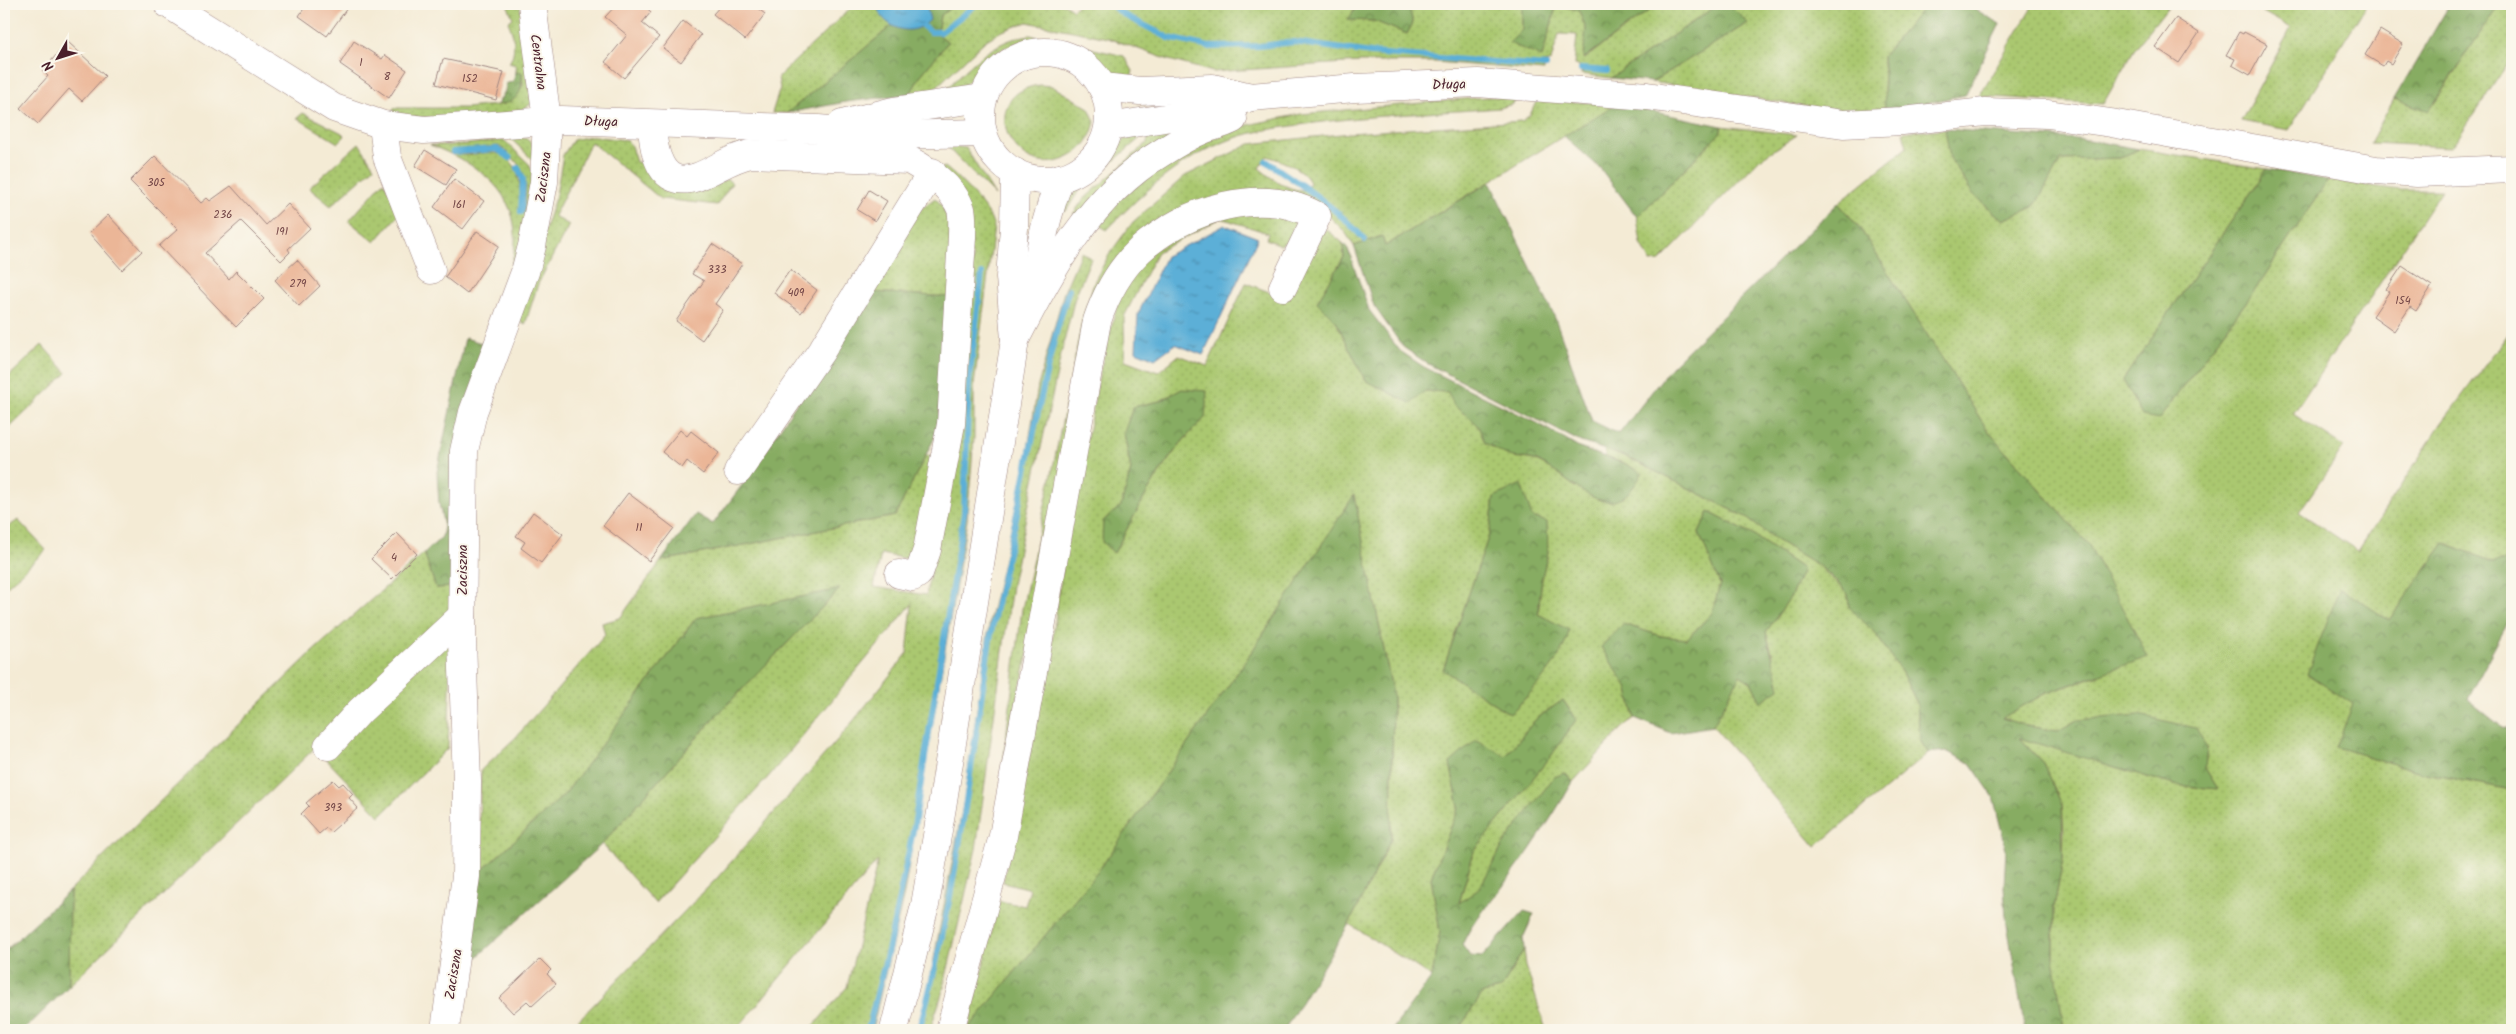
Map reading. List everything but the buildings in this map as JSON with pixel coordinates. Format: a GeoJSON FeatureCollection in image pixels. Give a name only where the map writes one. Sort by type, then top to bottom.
{"type":"FeatureCollection","features":[{"type":"Feature","properties":{"kind":"main road","name":"Długa"},"geometry":{"type":"LineString","coordinates":[[168,4],[334,108],[383,125],[424,130],[547,120],[818,129],[889,135],[983,133]]}},
{"type":"Feature","properties":{"kind":"main road","name":"Centralna"},"geometry":{"type":"LineString","coordinates":[[532,4],[547,120]]}},
{"type":"Feature","properties":{"kind":"main road"},"geometry":{"type":"LineString","coordinates":[[1040,52],[1060,53],[1078,61],[1093,74],[1102,87],[1108,107],[1109,127],[1093,158],[1078,170],[1060,178],[1045,180],[1029,178],[1014,172],[995,155],[983,133],[980,115],[983,98],[991,80],[1004,66],[1021,56],[1040,52]]}},
{"type":"Feature","properties":{"kind":"main road","name":"Długa"},"geometry":{"type":"LineString","coordinates":[[1109,127],[1208,111],[1264,96],[1355,88],[1478,83],[1647,96],[1843,124],[1902,121],[1985,112],[2048,114],[2111,123],[2376,170],[2417,173],[2512,169]]}},
{"type":"Feature","properties":{"kind":"main road","name":"Długa"},"geometry":{"type":"LineString","coordinates":[[1102,87],[1140,91],[1212,88],[1264,96]]}},
{"type":"Feature","properties":{"kind":"main road"},"geometry":{"type":"LineString","coordinates":[[1015,340],[1034,304],[1079,231],[1098,206],[1119,184],[1144,164],[1181,141],[1227,122],[1264,96]]}},
{"type":"Feature","properties":{"kind":"main road","name":"Długa"},"geometry":{"type":"LineString","coordinates":[[818,129],[893,111],[983,98]]}},
{"type":"Feature","properties":{"kind":"main road","name":"Zaciszna"},"geometry":{"type":"LineString","coordinates":[[445,1030],[466,876],[467,782],[462,616],[464,451],[473,412],[521,284],[532,246],[546,169],[547,120]]}},
{"type":"Feature","properties":{"kind":"main road"},"geometry":{"type":"LineString","coordinates":[[652,124],[653,146],[663,170],[673,177],[686,180],[698,177],[730,159],[750,154],[909,160],[932,172],[961,209],[962,237],[951,424],[927,550],[919,572],[913,577],[899,574]]}},
{"type":"Feature","properties":{"kind":"main road"},"geometry":{"type":"LineString","coordinates":[[383,125],[386,157],[431,270]]}},
{"type":"Feature","properties":{"kind":"main road"},"geometry":{"type":"LineString","coordinates":[[738,471],[822,350],[932,172]]}},
{"type":"Feature","properties":{"kind":"main road"},"geometry":{"type":"LineString","coordinates":[[894,1030],[925,905],[1015,340],[1010,276],[1014,228],[1014,172]]}},
{"type":"Feature","properties":{"kind":"main road"},"geometry":{"type":"LineString","coordinates":[[1034,304],[1036,270],[1046,219],[1060,178]]}},
{"type":"Feature","properties":{"kind":"main road"},"geometry":{"type":"LineString","coordinates":[[950,1030],[1003,836],[1097,321],[1105,298],[1118,275],[1140,250],[1166,230],[1223,206],[1248,202],[1276,202],[1305,210],[1317,216],[1283,287]]}},
{"type":"Feature","properties":{"kind":"main road"},"geometry":{"type":"LineString","coordinates":[[328,746],[360,711],[462,616]]}},
{"type":"Feature","properties":{"kind":"green space"},"geometry":{"type":"Polygon","coordinates":[[[507,4],[520,4],[532,103],[520,110],[485,118],[443,119],[389,115],[395,108],[466,108],[505,104],[523,86],[522,74],[516,72],[516,65],[509,63],[512,58],[514,42],[508,22],[513,18],[507,4]]]}},
{"type":"Feature","properties":{"kind":"green space"},"geometry":{"type":"Polygon","coordinates":[[[855,4],[918,4],[787,113],[772,113],[780,88],[778,77],[855,4]]]}},
{"type":"Feature","properties":{"kind":"green space"},"geometry":{"type":"Polygon","coordinates":[[[918,4],[955,4],[940,16],[937,33],[948,42],[921,75],[910,94],[846,102],[787,113],[918,4]]]}},
{"type":"Feature","properties":{"kind":"green space"},"geometry":{"type":"Polygon","coordinates":[[[955,4],[1065,4],[1073,10],[1078,4],[1358,4],[1349,20],[1374,21],[1407,34],[1413,23],[1408,4],[1522,4],[1522,30],[1542,57],[1557,4],[1579,11],[1586,29],[1584,59],[1658,4],[1719,4],[1611,78],[1581,74],[1582,67],[1574,65],[1577,35],[1559,34],[1551,61],[1544,63],[1544,71],[1436,62],[1360,62],[1213,72],[1169,60],[1108,38],[1027,22],[1000,32],[985,41],[935,88],[933,94],[910,94],[921,75],[948,42],[937,33],[940,16],[955,4]]]}},
{"type":"Feature","properties":{"kind":"green space"},"geometry":{"type":"Polygon","coordinates":[[[1358,4],[1408,4],[1413,23],[1407,34],[1374,21],[1348,20],[1358,4]]]}},
{"type":"Feature","properties":{"kind":"green space"},"geometry":{"type":"Polygon","coordinates":[[[1522,4],[1557,4],[1542,57],[1509,43],[1522,30],[1522,4]]]}},
{"type":"Feature","properties":{"kind":"green space"},"geometry":{"type":"Polygon","coordinates":[[[1562,4],[1658,4],[1583,59],[1586,29],[1579,11],[1562,4]]]}},
{"type":"Feature","properties":{"kind":"green space"},"geometry":{"type":"Polygon","coordinates":[[[1719,4],[1729,4],[1748,23],[1652,82],[1611,78],[1719,4]]]}},
{"type":"Feature","properties":{"kind":"green space"},"geometry":{"type":"Polygon","coordinates":[[[1729,4],[1926,4],[1883,56],[1885,111],[1828,110],[1652,82],[1748,23],[1729,4]]]}},
{"type":"Feature","properties":{"kind":"green space"},"geometry":{"type":"Polygon","coordinates":[[[1926,4],[1966,4],[2000,24],[1965,95],[1885,111],[1883,56],[1926,4]]]}},
{"type":"Feature","properties":{"kind":"green space"},"geometry":{"type":"Polygon","coordinates":[[[2034,4],[2170,4],[2134,50],[2103,104],[1979,96],[2034,4]]]}},
{"type":"Feature","properties":{"kind":"green space"},"geometry":{"type":"Polygon","coordinates":[[[2249,4],[2367,4],[2289,130],[2241,121],[2291,28],[2249,4]]]}},
{"type":"Feature","properties":{"kind":"green space"},"geometry":{"type":"Polygon","coordinates":[[[2450,4],[2499,4],[2429,111],[2394,99],[2450,4]]]}},
{"type":"Feature","properties":{"kind":"green space"},"geometry":{"type":"Polygon","coordinates":[[[2499,4],[2512,4],[2512,57],[2452,147],[2370,143],[2394,99],[2430,110],[2499,4]]]}},
{"type":"Feature","properties":{"kind":"green space"},"geometry":{"type":"Polygon","coordinates":[[[1030,35],[1046,39],[1013,44],[1002,49],[954,93],[943,92],[982,56],[1004,42],[1030,35]]]}},
{"type":"Feature","properties":{"kind":"green space"},"geometry":{"type":"Polygon","coordinates":[[[1068,43],[1124,56],[1133,71],[1131,78],[1112,74],[1068,43]]]}},
{"type":"Feature","properties":{"kind":"green space"},"geometry":{"type":"Polygon","coordinates":[[[516,72],[522,73],[520,92],[509,102],[497,105],[505,91],[506,84],[513,81],[516,72]]]}},
{"type":"Feature","properties":{"kind":"green space"},"geometry":{"type":"Polygon","coordinates":[[[1040,85],[1052,86],[1089,108],[1095,122],[1089,138],[1079,151],[1069,157],[1049,163],[1031,159],[1017,149],[1008,135],[1005,119],[1008,104],[1020,92],[1040,85]]]}},
{"type":"Feature","properties":{"kind":"green space"},"geometry":{"type":"Polygon","coordinates":[[[1487,97],[1518,97],[1513,104],[1500,108],[1331,121],[1274,129],[1243,136],[1205,150],[1175,169],[1146,192],[1107,230],[1094,222],[1166,160],[1238,127],[1301,114],[1487,97]]]}},
{"type":"Feature","properties":{"kind":"green space"},"geometry":{"type":"Polygon","coordinates":[[[1537,100],[1616,104],[1385,246],[1382,236],[1354,246],[1345,232],[1317,204],[1257,191],[1113,269],[1002,770],[1022,609],[1052,473],[1083,316],[1095,280],[1110,253],[1133,222],[1185,176],[1250,144],[1350,133],[1522,121],[1530,115],[1537,100]],[[1267,156],[1259,168],[1274,180],[1298,190],[1304,190],[1310,183],[1298,169],[1267,156]]]}},
{"type":"Feature","properties":{"kind":"green space"},"geometry":{"type":"Polygon","coordinates":[[[1616,104],[1722,126],[1720,133],[1637,217],[1600,168],[1564,136],[1616,104]]]}},
{"type":"Feature","properties":{"kind":"green space"},"geometry":{"type":"Polygon","coordinates":[[[303,113],[345,136],[338,143],[297,118],[303,113]]]}},
{"type":"Feature","properties":{"kind":"green space"},"geometry":{"type":"Polygon","coordinates":[[[1193,124],[1080,216],[1073,214],[1083,200],[1147,143],[1149,134],[1193,124]]]}},
{"type":"Feature","properties":{"kind":"green space"},"geometry":{"type":"Polygon","coordinates":[[[1722,126],[1797,135],[1760,159],[1660,261],[1651,262],[1641,244],[1637,217],[1720,133],[1722,126]]]}},
{"type":"Feature","properties":{"kind":"green space"},"geometry":{"type":"Polygon","coordinates":[[[1945,129],[1953,158],[1964,180],[1980,200],[2003,220],[2034,207],[2061,160],[2119,158],[2139,149],[2267,169],[2123,380],[2159,419],[2255,290],[2328,180],[2400,190],[2442,190],[2293,414],[2344,447],[2299,512],[2358,551],[2441,424],[2512,329],[2512,560],[2493,562],[2445,543],[2389,620],[2336,747],[2425,773],[2512,790],[2512,1030],[2064,1030],[2060,1006],[2024,1021],[2054,957],[2054,908],[2063,858],[2064,831],[2062,805],[2043,763],[2018,737],[2174,785],[2218,789],[2205,768],[2207,747],[2077,720],[2058,731],[2026,726],[2001,718],[2044,694],[2099,675],[2089,545],[1988,431],[1859,227],[1838,203],[1907,147],[1903,132],[1945,129]]]}},
{"type":"Feature","properties":{"kind":"green space"},"geometry":{"type":"Polygon","coordinates":[[[1945,129],[2089,140],[2139,149],[2119,158],[2061,160],[2034,207],[2003,220],[1973,194],[1950,158],[1945,129]]]}},
{"type":"Feature","properties":{"kind":"green space"},"geometry":{"type":"Polygon","coordinates":[[[1138,135],[1138,140],[1078,192],[1066,211],[1058,209],[1067,194],[1077,184],[1095,172],[1115,147],[1123,141],[1138,135]]]}},
{"type":"Feature","properties":{"kind":"green space"},"geometry":{"type":"Polygon","coordinates":[[[508,136],[528,139],[533,145],[534,161],[508,136]]]}},
{"type":"Feature","properties":{"kind":"green space"},"geometry":{"type":"Polygon","coordinates":[[[591,136],[626,140],[631,146],[636,162],[642,163],[660,182],[670,187],[691,191],[714,185],[727,179],[732,183],[717,205],[661,199],[591,142],[554,216],[569,225],[538,284],[525,325],[516,318],[556,195],[563,155],[573,140],[591,136]]]}},
{"type":"Feature","properties":{"kind":"green space"},"geometry":{"type":"Polygon","coordinates":[[[504,140],[529,164],[532,171],[530,228],[501,302],[514,251],[515,234],[512,217],[498,189],[487,177],[460,159],[430,145],[459,145],[504,140]],[[498,146],[454,150],[453,153],[463,155],[495,153],[511,161],[518,176],[520,186],[519,212],[524,213],[526,189],[524,176],[517,163],[498,146]]]}},
{"type":"Feature","properties":{"kind":"green space"},"geometry":{"type":"Polygon","coordinates":[[[359,143],[374,167],[331,206],[309,188],[359,143]]]}},
{"type":"Feature","properties":{"kind":"green space"},"geometry":{"type":"Polygon","coordinates":[[[945,145],[966,148],[995,196],[945,145]]]}},
{"type":"Feature","properties":{"kind":"green space"},"geometry":{"type":"Polygon","coordinates":[[[945,167],[966,186],[980,203],[994,227],[974,385],[974,438],[967,520],[904,893],[872,1030],[810,1030],[847,987],[878,860],[736,1030],[569,1030],[718,877],[846,730],[907,654],[912,604],[770,775],[655,903],[602,844],[716,716],[839,590],[696,618],[565,794],[477,875],[481,770],[516,737],[605,635],[602,623],[620,618],[661,561],[895,516],[926,455],[939,457],[914,560],[881,554],[874,587],[926,595],[948,488],[973,258],[940,169],[945,167]]]}},
{"type":"Feature","properties":{"kind":"green space"},"geometry":{"type":"Polygon","coordinates":[[[2267,169],[2328,180],[2255,290],[2159,419],[2142,416],[2123,380],[2267,169]]]}},
{"type":"Feature","properties":{"kind":"green space"},"geometry":{"type":"Polygon","coordinates":[[[384,181],[400,213],[375,242],[349,221],[384,181]]]}},
{"type":"Feature","properties":{"kind":"green space"},"geometry":{"type":"Polygon","coordinates":[[[1490,182],[1555,318],[1592,421],[1619,434],[1671,367],[1838,203],[1859,227],[1988,431],[2089,545],[2148,657],[2044,694],[2002,718],[2026,726],[2058,731],[2077,720],[2139,715],[2196,728],[2207,747],[2205,768],[2218,789],[2174,785],[2019,738],[2043,763],[2062,805],[2063,858],[2054,908],[2054,957],[2064,1030],[2025,1030],[2006,918],[2004,886],[2006,849],[1993,796],[1970,763],[1946,751],[1928,753],[1920,740],[1917,703],[1902,673],[1875,633],[1849,607],[1848,594],[1831,576],[1818,565],[1776,540],[1744,516],[1627,457],[1581,442],[1428,364],[1403,347],[1374,306],[1354,246],[1382,236],[1385,246],[1490,182]]]}},
{"type":"Feature","properties":{"kind":"green space"},"geometry":{"type":"Polygon","coordinates":[[[935,198],[942,206],[947,217],[951,244],[951,297],[870,292],[917,212],[935,198]]]}},
{"type":"Feature","properties":{"kind":"green space"},"geometry":{"type":"Polygon","coordinates":[[[1224,211],[1301,219],[1295,239],[1280,245],[1266,239],[1268,233],[1221,218],[1157,252],[1124,317],[1125,360],[1158,372],[1179,355],[1207,366],[1246,283],[1287,299],[1314,241],[1326,229],[1343,243],[1344,257],[1317,302],[1336,321],[1365,380],[1425,391],[1449,391],[1455,405],[1476,424],[1485,443],[1510,456],[1534,460],[1553,470],[1575,487],[1626,464],[1606,457],[1604,449],[1627,457],[1744,516],[1776,540],[1818,565],[1848,594],[1849,607],[1875,633],[1902,673],[1917,703],[1920,740],[1928,753],[1816,847],[1713,726],[1740,675],[1751,682],[1761,701],[1773,656],[1766,632],[1791,596],[1803,569],[1751,534],[1709,512],[1699,533],[1720,584],[1712,613],[1687,639],[1661,636],[1623,624],[1601,647],[1627,686],[1635,718],[1626,724],[1573,782],[1565,773],[1503,845],[1479,889],[1459,904],[1474,851],[1551,756],[1576,719],[1563,700],[1536,719],[1506,756],[1450,763],[1459,807],[1431,878],[1440,932],[1432,977],[1349,924],[1391,839],[1393,696],[1354,496],[1247,659],[1099,870],[968,1029],[999,901],[1025,906],[1030,889],[1003,882],[1051,651],[1063,562],[1100,371],[1121,291],[1144,256],[1224,211]],[[1182,389],[1160,401],[1133,407],[1124,433],[1131,470],[1121,506],[1103,521],[1114,553],[1143,499],[1165,465],[1177,448],[1205,418],[1182,389]],[[1494,497],[1490,532],[1443,670],[1510,714],[1537,686],[1553,664],[1560,653],[1568,630],[1538,614],[1542,577],[1548,552],[1532,517],[1494,497]]]}},
{"type":"Feature","properties":{"kind":"green space"},"geometry":{"type":"Polygon","coordinates":[[[1343,243],[1348,249],[1369,310],[1400,351],[1424,367],[1537,423],[1579,448],[1626,464],[1642,473],[1631,491],[1619,499],[1606,501],[1594,498],[1539,462],[1503,453],[1485,443],[1479,428],[1472,419],[1454,406],[1448,392],[1425,391],[1410,403],[1365,380],[1336,321],[1317,302],[1344,257],[1343,243]]]}},
{"type":"Feature","properties":{"kind":"green space"},"geometry":{"type":"Polygon","coordinates":[[[1081,252],[1091,258],[1075,297],[1062,350],[1012,585],[976,849],[942,994],[930,1030],[918,1030],[925,1006],[964,800],[990,619],[1025,468],[1038,386],[1064,292],[1081,252]]]}},
{"type":"Feature","properties":{"kind":"green space"},"geometry":{"type":"Polygon","coordinates":[[[870,292],[951,297],[937,433],[895,516],[661,561],[696,514],[713,524],[748,477],[870,292]]]}},
{"type":"Feature","properties":{"kind":"green space"},"geometry":{"type":"Polygon","coordinates":[[[465,338],[485,344],[453,587],[436,588],[424,553],[442,537],[444,526],[439,504],[437,472],[465,338]]]}},
{"type":"Feature","properties":{"kind":"green space"},"geometry":{"type":"Polygon","coordinates":[[[42,345],[67,373],[4,433],[4,381],[42,345]]]}},
{"type":"Feature","properties":{"kind":"green space"},"geometry":{"type":"Polygon","coordinates":[[[1182,389],[1207,391],[1205,418],[1165,464],[1114,553],[1102,542],[1103,521],[1121,506],[1131,470],[1124,433],[1133,407],[1160,401],[1182,389]]]}},
{"type":"Feature","properties":{"kind":"green space"},"geometry":{"type":"Polygon","coordinates":[[[1521,484],[1532,517],[1547,522],[1548,552],[1542,577],[1538,614],[1569,630],[1561,653],[1554,664],[1537,686],[1510,714],[1443,670],[1490,532],[1494,497],[1521,484]]]}},
{"type":"Feature","properties":{"kind":"green space"},"geometry":{"type":"Polygon","coordinates":[[[1354,495],[1393,696],[1391,839],[1349,924],[1284,1030],[967,1030],[1099,870],[1247,659],[1354,495]]]}},
{"type":"Feature","properties":{"kind":"green space"},"geometry":{"type":"Polygon","coordinates":[[[1709,512],[1751,534],[1803,569],[1791,596],[1766,632],[1780,688],[1761,702],[1751,682],[1740,675],[1713,726],[1671,733],[1635,718],[1627,686],[1601,647],[1623,624],[1661,636],[1687,639],[1712,613],[1720,584],[1699,533],[1709,512]]]}},
{"type":"Feature","properties":{"kind":"green space"},"geometry":{"type":"Polygon","coordinates":[[[18,520],[46,550],[4,589],[4,530],[18,520]]]}},
{"type":"Feature","properties":{"kind":"green space"},"geometry":{"type":"Polygon","coordinates":[[[2445,543],[2493,562],[2512,560],[2512,615],[2467,699],[2502,727],[2512,729],[2512,790],[2425,773],[2336,747],[2353,704],[2307,674],[2340,588],[2389,620],[2445,543]]]}},
{"type":"Feature","properties":{"kind":"green space"},"geometry":{"type":"Polygon","coordinates":[[[424,553],[436,588],[453,587],[453,614],[69,986],[70,890],[312,652],[424,553]]]}},
{"type":"Feature","properties":{"kind":"green space"},"geometry":{"type":"Polygon","coordinates":[[[840,589],[716,716],[602,844],[463,970],[477,875],[565,794],[696,618],[840,589]]]}},
{"type":"Feature","properties":{"kind":"green space"},"geometry":{"type":"Polygon","coordinates":[[[452,633],[448,748],[380,816],[325,758],[452,633]]]}},
{"type":"Feature","properties":{"kind":"green space"},"geometry":{"type":"Polygon","coordinates":[[[1563,700],[1576,720],[1551,756],[1474,851],[1459,903],[1479,889],[1503,845],[1554,777],[1565,773],[1573,782],[1532,847],[1514,873],[1476,920],[1462,945],[1470,956],[1482,957],[1524,911],[1534,914],[1523,938],[1524,949],[1501,989],[1483,993],[1458,1030],[1392,1030],[1432,977],[1440,932],[1431,878],[1459,807],[1450,763],[1476,740],[1506,756],[1536,719],[1563,700]]]}},
{"type":"Feature","properties":{"kind":"green space"},"geometry":{"type":"Polygon","coordinates":[[[70,890],[69,986],[24,1030],[4,1030],[4,952],[70,890]]]}},
{"type":"Feature","properties":{"kind":"green space"},"geometry":{"type":"Polygon","coordinates":[[[1524,949],[1526,966],[1546,1030],[1458,1030],[1483,993],[1501,989],[1524,949]]]}},
{"type":"Feature","properties":{"kind":"water"},"geometry":{"type":"Polygon","coordinates":[[[876,4],[926,4],[930,20],[923,26],[915,29],[899,28],[891,25],[884,19],[876,4]]]}},
{"type":"Feature","properties":{"kind":"water"},"geometry":{"type":"Polygon","coordinates":[[[1225,225],[1258,238],[1203,355],[1175,344],[1155,359],[1136,351],[1138,314],[1166,256],[1225,225]]]}},
{"type":"Feature","properties":{"kind":"waterway"},"geometry":{"type":"LineString","coordinates":[[924,27],[931,32],[941,32],[977,4]]}},
{"type":"Feature","properties":{"kind":"waterway"},"geometry":{"type":"LineString","coordinates":[[1110,4],[1124,15],[1169,38],[1209,47],[1259,46],[1294,42],[1371,53],[1546,66]]}},
{"type":"Feature","properties":{"kind":"waterway"},"geometry":{"type":"LineString","coordinates":[[1581,69],[1607,71]]}},
{"type":"Feature","properties":{"kind":"waterway"},"geometry":{"type":"LineString","coordinates":[[453,152],[497,149],[510,158]]}},
{"type":"Feature","properties":{"kind":"waterway"},"geometry":{"type":"LineString","coordinates":[[1266,161],[1330,207],[1365,240]]}},
{"type":"Feature","properties":{"kind":"waterway"},"geometry":{"type":"LineString","coordinates":[[518,168],[523,179],[521,212]]}},
{"type":"Feature","properties":{"kind":"waterway"},"geometry":{"type":"LineString","coordinates":[[868,1030],[889,946],[914,826],[964,513],[969,383],[982,274]]}},
{"type":"Feature","properties":{"kind":"waterway"},"geometry":{"type":"LineString","coordinates":[[919,1030],[942,937],[960,843],[995,610],[1049,362],[1069,289]]}}]}
